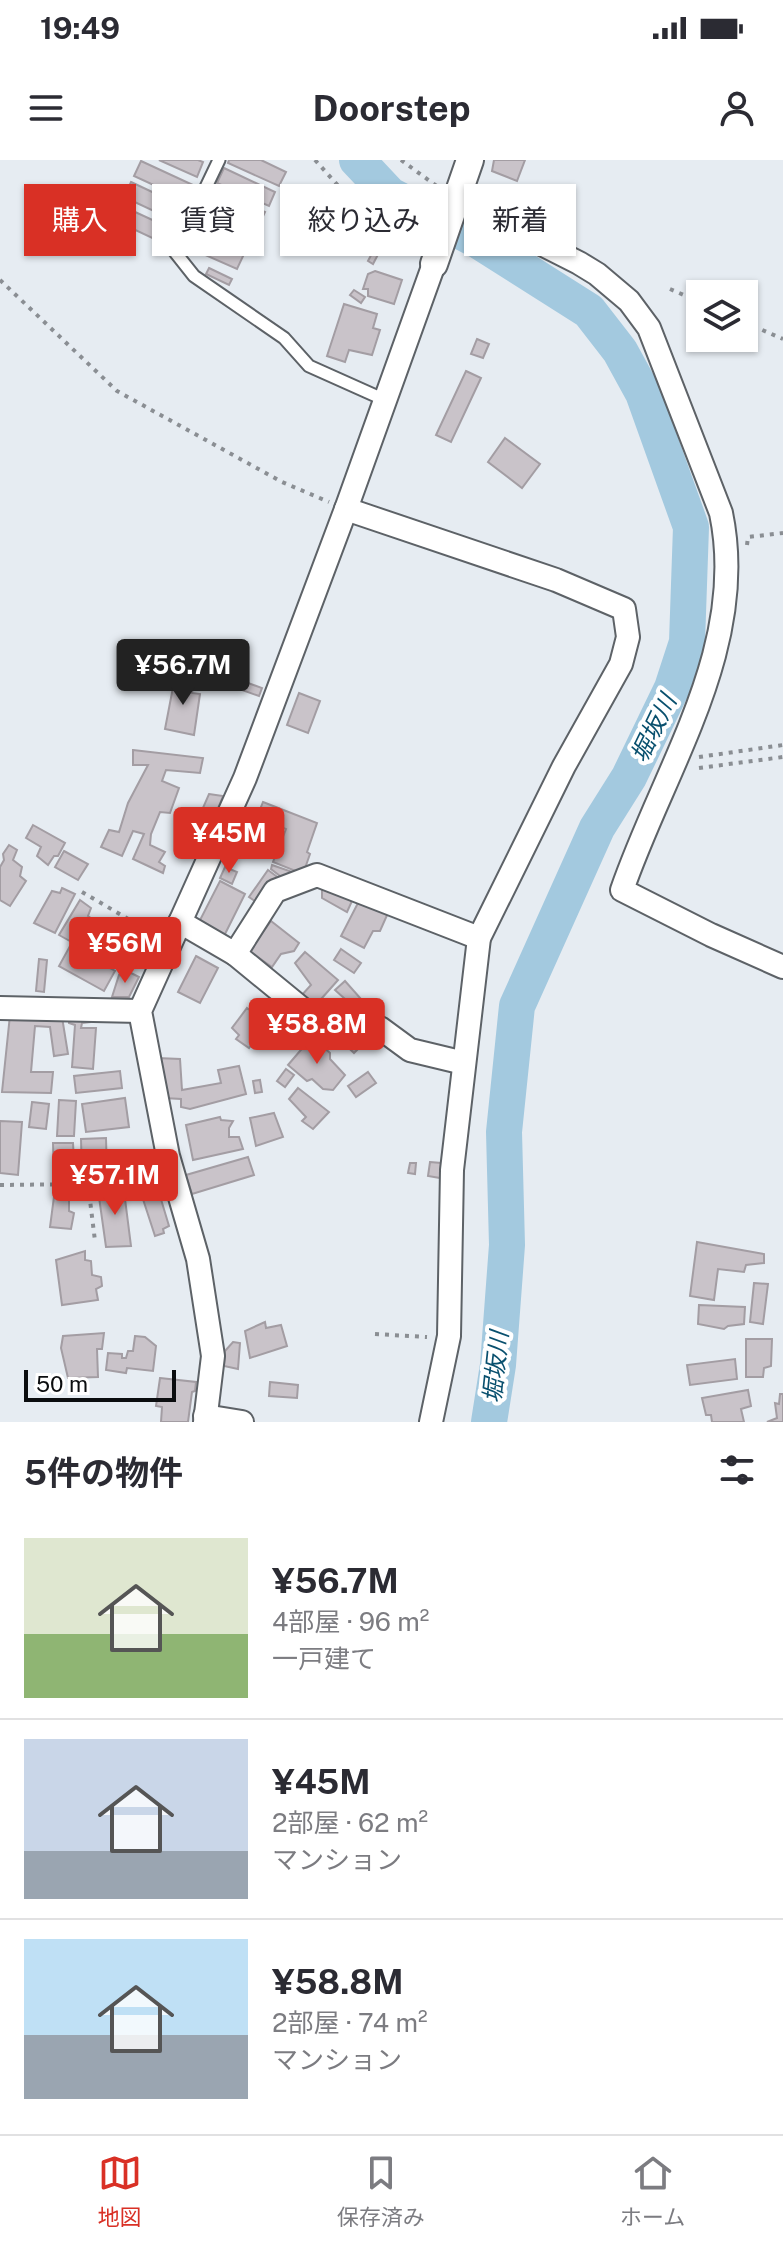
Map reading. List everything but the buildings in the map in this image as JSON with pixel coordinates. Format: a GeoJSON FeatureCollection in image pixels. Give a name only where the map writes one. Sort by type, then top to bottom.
{"type":"FeatureCollection","features":[{"type":"Feature","properties":{"kind":"street"},"geometry":{"type":"LineString","coordinates":[[242,1422],[205,1419],[213,1356],[198,1259],[173,1174],[140,1011],[245,778],[346,509],[470,160]]}},
{"type":"Feature","properties":{"kind":"street"},"geometry":{"type":"LineString","coordinates":[[457,202],[500,218],[516,231],[597,274],[629,301],[649,328],[721,513],[726,537],[728,578],[720,638],[699,701],[622,890],[783,967]]}},
{"type":"Feature","properties":{"kind":"street"},"geometry":{"type":"LineString","coordinates":[[346,509],[556,580],[624,609],[628,637],[621,664],[564,766],[479,938],[452,1170],[449,1336],[431,1422]]}},
{"type":"Feature","properties":{"kind":"street"},"geometry":{"type":"LineString","coordinates":[[235,954],[275,891],[317,875],[479,938]]}},
{"type":"Feature","properties":{"kind":"street"},"geometry":{"type":"LineString","coordinates":[[180,922],[235,954],[312,1017]]}},
{"type":"Feature","properties":{"kind":"street"},"geometry":{"type":"LineString","coordinates":[[0,1008],[140,1011]]}},
{"type":"Feature","properties":{"kind":"street"},"geometry":{"type":"LineString","coordinates":[[380,1028],[410,1050],[464,1063]]}},
{"type":"Feature","properties":{"kind":"lane"},"geometry":{"type":"LineString","coordinates":[[219,160],[175,252],[194,276],[284,338],[309,366],[385,400]]}},
{"type":"Feature","properties":{"kind":"path"},"geometry":{"type":"LineString","coordinates":[[315,160],[361,211],[406,247],[435,260]]}},
{"type":"Feature","properties":{"kind":"path"},"geometry":{"type":"LineString","coordinates":[[401,160],[457,202]]}},
{"type":"Feature","properties":{"kind":"path"},"geometry":{"type":"LineString","coordinates":[[0,280],[117,391],[282,482],[346,509]]}},
{"type":"Feature","properties":{"kind":"path"},"geometry":{"type":"LineString","coordinates":[[670,289],[686,296]]}},
{"type":"Feature","properties":{"kind":"path"},"geometry":{"type":"LineString","coordinates":[[758,328],[783,339]]}},
{"type":"Feature","properties":{"kind":"path"},"geometry":{"type":"LineString","coordinates":[[699,757],[783,745]]}},
{"type":"Feature","properties":{"kind":"path"},"geometry":{"type":"LineString","coordinates":[[699,768],[783,757]]}},
{"type":"Feature","properties":{"kind":"path"},"geometry":{"type":"LineString","coordinates":[[82,892],[170,944]]}},
{"type":"Feature","properties":{"kind":"path"},"geometry":{"type":"LineString","coordinates":[[0,1185],[88,1184],[173,1174]]}},
{"type":"Feature","properties":{"kind":"path"},"geometry":{"type":"LineString","coordinates":[[88,1184],[95,1241]]}},
{"type":"Feature","properties":{"kind":"path"},"geometry":{"type":"LineString","coordinates":[[375,1334],[420,1338],[449,1336]]}},
{"type":"Feature","properties":{"kind":"waterway","name":"堀坂川"},"geometry":{"type":"LineString","coordinates":[[357,160],[390,195],[477,240],[589,311],[620,351],[643,393],[691,527],[687,642],[672,688],[629,777],[597,828],[517,1006],[504,1132],[507,1245],[498,1365],[489,1422]]}}]}
